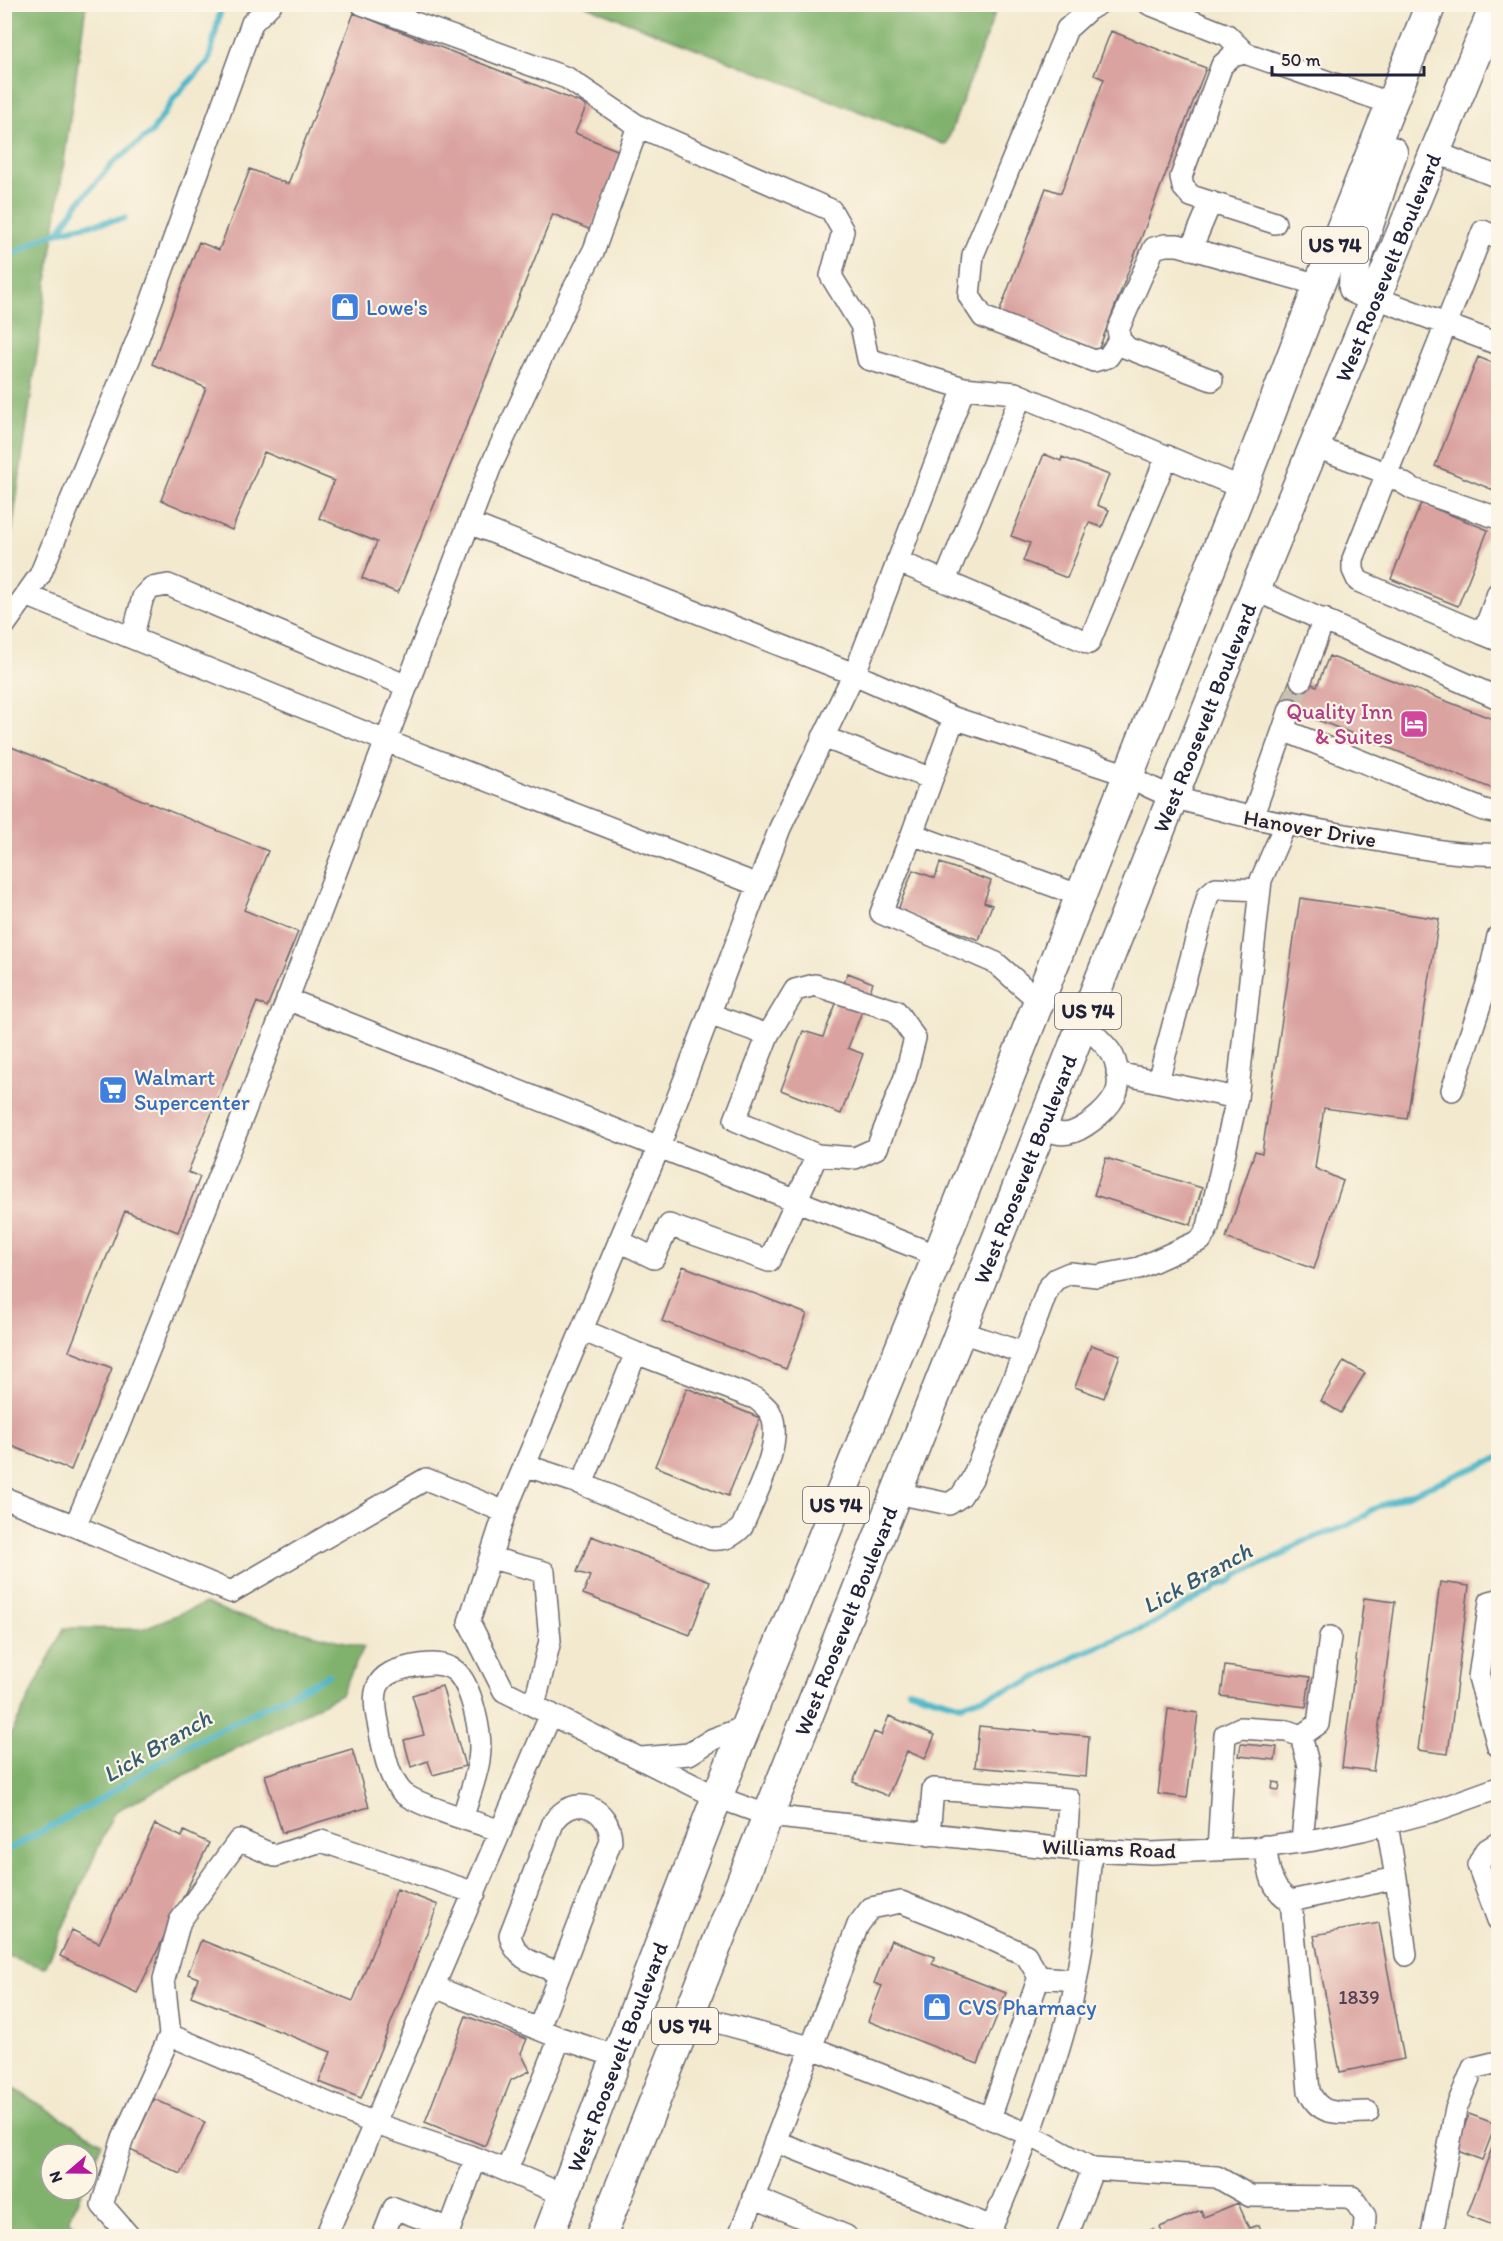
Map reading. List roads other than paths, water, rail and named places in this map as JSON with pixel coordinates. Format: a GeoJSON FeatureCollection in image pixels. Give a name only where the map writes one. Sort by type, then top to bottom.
{"type":"FeatureCollection","features":[{"type":"Feature","properties":{"kind":"highway","name":"West Roosevelt Boulevard"},"geometry":{"type":"LineString","coordinates":[[601,2236],[1255,590],[1496,4]]}},
{"type":"Feature","properties":{"kind":"highway","name":"West Roosevelt Boulevard"},"geometry":{"type":"LineString","coordinates":[[548,2236],[717,1797],[938,1256],[1429,10]]}},
{"type":"Feature","properties":{"kind":"highway"},"geometry":{"type":"LineString","coordinates":[[1374,297],[1354,288],[1355,265],[1400,127],[1429,10]]}},
{"type":"Feature","properties":{"kind":"highway"},"geometry":{"type":"LineString","coordinates":[[566,2236],[587,2136]]}},
{"type":"Feature","properties":{"kind":"street"},"geometry":{"type":"LineString","coordinates":[[4,626],[40,575],[138,338],[252,23],[270,4]]}},
{"type":"Feature","properties":{"kind":"street"},"geometry":{"type":"LineString","coordinates":[[362,4],[567,78],[638,126],[831,210],[843,231],[831,276],[861,325],[868,359],[964,387],[1015,393],[1242,488]]}},
{"type":"Feature","properties":{"kind":"street"},"geometry":{"type":"LineString","coordinates":[[1098,4],[1067,29],[973,255],[969,296],[982,318],[1094,361],[1108,357],[1120,340]]}},
{"type":"Feature","properties":{"kind":"street"},"geometry":{"type":"LineString","coordinates":[[1149,4],[1227,34],[1245,53],[1392,104]]}},
{"type":"Feature","properties":{"kind":"street"},"geometry":{"type":"LineString","coordinates":[[1245,53],[1232,56],[1222,65],[1180,177],[1183,187],[1191,196],[1275,223]]}},
{"type":"Feature","properties":{"kind":"street"},"geometry":{"type":"LineString","coordinates":[[75,1526],[120,1422],[287,999],[469,523],[495,459],[573,290],[594,250],[638,126]]}},
{"type":"Feature","properties":{"kind":"street"},"geometry":{"type":"LineString","coordinates":[[1435,152],[1498,177]]}},
{"type":"Feature","properties":{"kind":"street"},"geometry":{"type":"LineString","coordinates":[[1191,249],[1210,202]]}},
{"type":"Feature","properties":{"kind":"street"},"geometry":{"type":"LineString","coordinates":[[1498,238],[1483,231],[1353,559],[1353,570],[1358,580],[1491,637],[1498,593]]}},
{"type":"Feature","properties":{"kind":"street"},"geometry":{"type":"LineString","coordinates":[[1212,380],[1127,348],[1120,340],[1118,330],[1154,248],[1178,245],[1319,285]]}},
{"type":"Feature","properties":{"kind":"street"},"geometry":{"type":"LineString","coordinates":[[1374,297],[1446,322],[1498,344]]}},
{"type":"Feature","properties":{"kind":"street","name":"Williams Road"},"geometry":{"type":"LineString","coordinates":[[964,387],[854,674],[780,828],[659,1147],[505,1512],[469,1622],[504,1690],[717,1797],[769,1816],[1066,1849],[1152,1853],[1218,1850],[1302,1841],[1387,1824],[1434,1811],[1498,1788]]}},
{"type":"Feature","properties":{"kind":"street"},"geometry":{"type":"LineString","coordinates":[[945,582],[1021,396]]}},
{"type":"Feature","properties":{"kind":"street"},"geometry":{"type":"LineString","coordinates":[[1313,446],[1386,472],[1413,489],[1498,518]]}},
{"type":"Feature","properties":{"kind":"street"},"geometry":{"type":"LineString","coordinates":[[897,561],[1089,643],[1167,456]]}},
{"type":"Feature","properties":{"kind":"street","name":"Hanover Drive"},"geometry":{"type":"LineString","coordinates":[[469,523],[854,674],[954,718],[1128,775],[1149,789],[1172,798],[1286,825],[1456,852],[1498,854]]}},
{"type":"Feature","properties":{"kind":"street"},"geometry":{"type":"LineString","coordinates":[[132,638],[143,597],[151,588],[168,585],[407,686]]}},
{"type":"Feature","properties":{"kind":"street"},"geometry":{"type":"LineString","coordinates":[[1255,590],[1498,698]]}},
{"type":"Feature","properties":{"kind":"street"},"geometry":{"type":"LineString","coordinates":[[26,595],[386,741],[758,885]]}},
{"type":"Feature","properties":{"kind":"street"},"geometry":{"type":"LineString","coordinates":[[1301,680],[1324,619]]}},
{"type":"Feature","properties":{"kind":"street"},"geometry":{"type":"LineString","coordinates":[[1252,818],[1290,709]]}},
{"type":"Feature","properties":{"kind":"street"},"geometry":{"type":"LineString","coordinates":[[954,718],[912,834],[880,913],[996,963],[1039,1001]]}},
{"type":"Feature","properties":{"kind":"street"},"geometry":{"type":"LineString","coordinates":[[1282,730],[1484,810],[1498,813]]}},
{"type":"Feature","properties":{"kind":"street"},"geometry":{"type":"LineString","coordinates":[[823,737],[932,779]]}},
{"type":"Feature","properties":{"kind":"street"},"geometry":{"type":"LineString","coordinates":[[897,1493],[949,1504],[961,1496],[972,1479],[1048,1288],[1056,1279],[1070,1273],[1097,1276],[1139,1268],[1201,1240],[1208,1227],[1237,1098],[1261,880],[1286,825]]}},
{"type":"Feature","properties":{"kind":"street"},"geometry":{"type":"LineString","coordinates":[[912,834],[1081,896]]}},
{"type":"Feature","properties":{"kind":"street"},"geometry":{"type":"LineString","coordinates":[[1158,1081],[1208,895],[1216,888],[1260,890]]}},
{"type":"Feature","properties":{"kind":"street"},"geometry":{"type":"LineString","coordinates":[[1452,1090],[1488,981],[1498,936]]}},
{"type":"Feature","properties":{"kind":"street"},"geometry":{"type":"LineString","coordinates":[[815,986],[896,1011],[915,1038],[905,1077],[877,1148],[855,1158],[818,1155],[735,1120],[768,1035],[795,990],[815,986]]}},
{"type":"Feature","properties":{"kind":"street"},"geometry":{"type":"LineString","coordinates":[[287,999],[938,1256]]}},
{"type":"Feature","properties":{"kind":"street"},"geometry":{"type":"LineString","coordinates":[[709,1014],[768,1035]]}},
{"type":"Feature","properties":{"kind":"street"},"geometry":{"type":"LineString","coordinates":[[1042,1129],[1061,1134],[1074,1132],[1106,1108],[1117,1090],[1117,1073],[1113,1055],[1083,1023]]}},
{"type":"Feature","properties":{"kind":"street"},"geometry":{"type":"LineString","coordinates":[[1117,1073],[1237,1098]]}},
{"type":"Feature","properties":{"kind":"street"},"geometry":{"type":"LineString","coordinates":[[619,1241],[654,1258],[669,1225],[769,1261],[818,1155]]}},
{"type":"Feature","properties":{"kind":"street"},"geometry":{"type":"LineString","coordinates":[[525,1465],[582,1484],[711,1539],[722,1540],[733,1535],[742,1527],[773,1450],[775,1431],[770,1412],[757,1399],[582,1330]]}},
{"type":"Feature","properties":{"kind":"street"},"geometry":{"type":"LineString","coordinates":[[961,1332],[1024,1353]]}},
{"type":"Feature","properties":{"kind":"street"},"geometry":{"type":"LineString","coordinates":[[582,1484],[636,1353]]}},
{"type":"Feature","properties":{"kind":"street"},"geometry":{"type":"LineString","coordinates":[[4,1498],[231,1592],[426,1479],[505,1512]]}},
{"type":"Feature","properties":{"kind":"street"},"geometry":{"type":"LineString","coordinates":[[326,2236],[501,1831],[543,1710],[550,1641],[544,1572],[490,1558]]}},
{"type":"Feature","properties":{"kind":"street"},"geometry":{"type":"LineString","coordinates":[[1498,1600],[1490,1602],[1479,1677],[1494,1711],[1498,1746]]}},
{"type":"Feature","properties":{"kind":"street"},"geometry":{"type":"LineString","coordinates":[[1301,1736],[1318,1724],[1330,1638]]}},
{"type":"Feature","properties":{"kind":"street"},"geometry":{"type":"LineString","coordinates":[[463,1817],[480,1758],[479,1731],[465,1682],[453,1670],[438,1664],[421,1664],[384,1676],[376,1690],[376,1713],[393,1779],[403,1792],[416,1801],[501,1831]]}},
{"type":"Feature","properties":{"kind":"street"},"geometry":{"type":"LineString","coordinates":[[640,1758],[689,1754],[713,1740],[745,1727]]}},
{"type":"Feature","properties":{"kind":"street"},"geometry":{"type":"LineString","coordinates":[[1218,1850],[1226,1735],[1240,1728],[1287,1731],[1301,1736]]}},
{"type":"Feature","properties":{"kind":"street"},"geometry":{"type":"LineString","coordinates":[[1301,1736],[1309,1767],[1302,1841]]}},
{"type":"Feature","properties":{"kind":"street"},"geometry":{"type":"LineString","coordinates":[[929,1835],[933,1790],[1069,1799],[1066,1849]]}},
{"type":"Feature","properties":{"kind":"street"},"geometry":{"type":"LineString","coordinates":[[539,2028],[611,1841],[606,1819],[594,1809],[579,1805],[567,1807],[559,1813],[553,1823],[510,1935],[512,1948],[525,1959],[560,1973]]}},
{"type":"Feature","properties":{"kind":"street"},"geometry":{"type":"LineString","coordinates":[[1387,1824],[1406,1955]]}},
{"type":"Feature","properties":{"kind":"street"},"geometry":{"type":"LineString","coordinates":[[129,2236],[102,2205],[122,2141],[170,2035],[164,1979],[180,1922],[238,1840],[275,1856],[321,1841],[475,1893]]}},
{"type":"Feature","properties":{"kind":"street"},"geometry":{"type":"LineString","coordinates":[[1498,1843],[1485,1851],[1478,1865],[1498,1920]]}},
{"type":"Feature","properties":{"kind":"street"},"geometry":{"type":"LineString","coordinates":[[1265,1846],[1271,1878],[1279,1895],[1291,1901],[1396,1878]]}},
{"type":"Feature","properties":{"kind":"street"},"geometry":{"type":"LineString","coordinates":[[775,2141],[990,2232],[1028,2134],[1071,2004],[1085,1919],[1091,1851]]}},
{"type":"Feature","properties":{"kind":"street"},"geometry":{"type":"LineString","coordinates":[[1291,1901],[1309,2091],[1314,2103],[1326,2112],[1368,2112]]}},
{"type":"Feature","properties":{"kind":"street"},"geometry":{"type":"LineString","coordinates":[[739,2236],[810,2047],[837,1985],[858,1925],[871,1908],[901,1902],[967,1928],[1026,1955],[1040,1977]]}},
{"type":"Feature","properties":{"kind":"street"},"geometry":{"type":"LineString","coordinates":[[1040,1977],[1075,1980]]}},
{"type":"Feature","properties":{"kind":"street"},"geometry":{"type":"LineString","coordinates":[[990,2118],[1040,1977]]}},
{"type":"Feature","properties":{"kind":"street"},"geometry":{"type":"LineString","coordinates":[[435,1986],[560,2038],[618,2057]]}},
{"type":"Feature","properties":{"kind":"street"},"geometry":{"type":"LineString","coordinates":[[692,2010],[717,2022],[810,2047],[990,2118],[1028,2134],[1093,2169],[1217,2177],[1250,2196],[1352,2197],[1365,2216],[1364,2236]]}},
{"type":"Feature","properties":{"kind":"street"},"geometry":{"type":"LineString","coordinates":[[170,2035],[376,2124],[476,2158],[564,2195]]}},
{"type":"Feature","properties":{"kind":"street"},"geometry":{"type":"LineString","coordinates":[[507,2170],[560,2038]]}},
{"type":"Feature","properties":{"kind":"street"},"geometry":{"type":"LineString","coordinates":[[1437,2236],[1432,2234],[1456,2109],[1473,2068],[1498,2062]]}},
{"type":"Feature","properties":{"kind":"street"},"geometry":{"type":"LineString","coordinates":[[383,2236],[394,2208],[449,2233],[476,2158]]}},
{"type":"Feature","properties":{"kind":"street"},"geometry":{"type":"LineString","coordinates":[[1067,2236],[1093,2169]]}},
{"type":"Feature","properties":{"kind":"street"},"geometry":{"type":"LineString","coordinates":[[753,2197],[846,2236]]}},
{"type":"Feature","properties":{"kind":"waterway"},"geometry":{"type":"LineString","coordinates":[[58,232],[79,202],[114,162],[152,132],[175,97],[209,61],[222,4]]}},
{"type":"Feature","properties":{"kind":"waterway"},"geometry":{"type":"LineString","coordinates":[[4,259],[52,234],[125,218]]}},
{"type":"Feature","properties":{"kind":"waterway","name":"Lick Branch"},"geometry":{"type":"LineString","coordinates":[[909,1690],[961,1705],[1028,1682],[1082,1653],[1149,1626],[1198,1597],[1211,1592],[1217,1586],[1231,1581],[1237,1575],[1284,1554],[1302,1542],[1351,1523],[1371,1510],[1498,1458]]}},
{"type":"Feature","properties":{"kind":"waterway","name":"Lick Branch"},"geometry":{"type":"LineString","coordinates":[[4,1852],[92,1804],[182,1748],[329,1675]]}},
{"type":"Feature","properties":{"kind":"tunnel"},"geometry":{"type":"LineString","coordinates":[[1290,709],[1301,680]]}},
{"type":"Feature","properties":{"kind":"place","name":"Lowe's"},"geometry":{"type":"Point","coordinates":[345,307]}},
{"type":"Feature","properties":{"kind":"place","name":"Quality Inn & Suites"},"geometry":{"type":"Point","coordinates":[1414,724]}},
{"type":"Feature","properties":{"kind":"place","name":"Walmart Supercenter"},"geometry":{"type":"Point","coordinates":[113,1090]}},
{"type":"Feature","properties":{"kind":"place","name":"CVS Pharmacy"},"geometry":{"type":"Point","coordinates":[937,2007]}}]}
